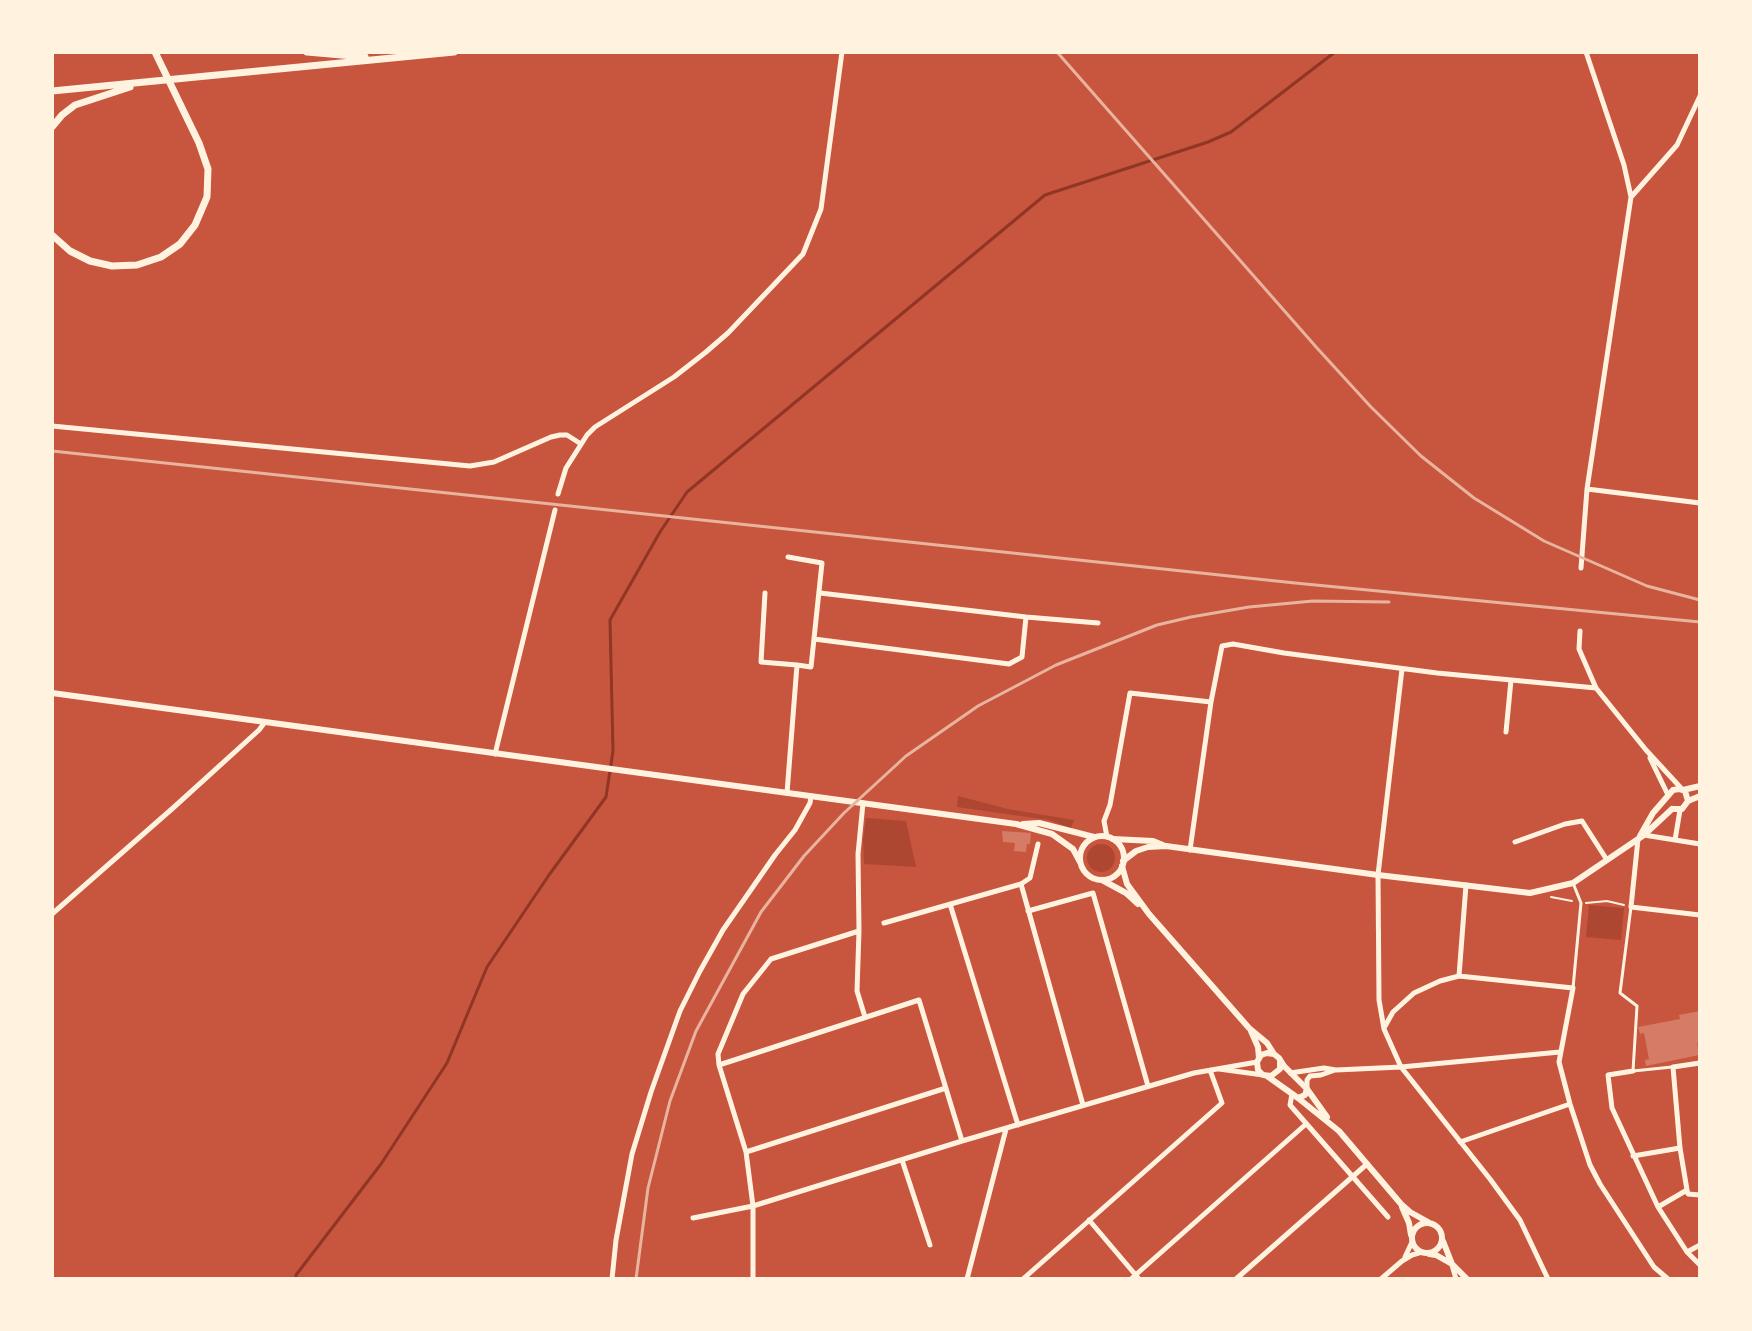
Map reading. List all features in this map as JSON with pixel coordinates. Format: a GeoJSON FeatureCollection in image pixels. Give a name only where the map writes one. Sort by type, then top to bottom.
{"type":"FeatureCollection","features":[{"type":"Feature","properties":{"kind":"main road"},"geometry":{"type":"LineString","coordinates":[[52,235],[70,251],[90,261],[112,266],[137,265],[161,257],[180,244],[195,225],[207,197],[208,169],[199,143],[155,52]]}},
{"type":"Feature","properties":{"kind":"main road"},"geometry":{"type":"LineString","coordinates":[[307,52],[383,59]]}},
{"type":"Feature","properties":{"kind":"main road"},"geometry":{"type":"LineString","coordinates":[[52,91],[454,52]]}},
{"type":"Feature","properties":{"kind":"main road"},"geometry":{"type":"LineString","coordinates":[[52,127],[75,105],[149,82]]}},
{"type":"Feature","properties":{"kind":"main road"},"geometry":{"type":"LineString","coordinates":[[52,693],[1016,824],[1052,834],[1073,849],[1086,873],[1126,893],[1149,914]]}},
{"type":"Feature","properties":{"kind":"main road"},"geometry":{"type":"LineString","coordinates":[[1641,837],[1653,813],[1674,789],[1700,786]]}},
{"type":"Feature","properties":{"kind":"main road"},"geometry":{"type":"LineString","coordinates":[[1016,824],[1039,823],[1094,837],[1153,841],[1190,850],[1530,893],[1573,883],[1641,837],[1676,809],[1685,807],[1687,795],[1682,790]]}},
{"type":"Feature","properties":{"kind":"main road"},"geometry":{"type":"LineString","coordinates":[[1668,796],[1668,803],[1676,809]]}},
{"type":"Feature","properties":{"kind":"main road"},"geometry":{"type":"LineString","coordinates":[[1688,801],[1700,796]]}},
{"type":"Feature","properties":{"kind":"main road"},"geometry":{"type":"LineString","coordinates":[[1080,862],[1083,847],[1094,837]]}},
{"type":"Feature","properties":{"kind":"main road"},"geometry":{"type":"LineString","coordinates":[[1110,838],[1121,848],[1127,884],[1149,914],[1307,1089],[1401,1204],[1439,1228],[1452,1264]]}},
{"type":"Feature","properties":{"kind":"main road"},"geometry":{"type":"LineString","coordinates":[[1102,880],[1114,876],[1136,851],[1166,846]]}},
{"type":"Feature","properties":{"kind":"main road"},"geometry":{"type":"LineString","coordinates":[[1249,1028],[1258,1047],[1258,1070],[1332,1123]]}},
{"type":"Feature","properties":{"kind":"main road"},"geometry":{"type":"LineString","coordinates":[[1258,1060],[1267,1053],[1274,1054]]}},
{"type":"Feature","properties":{"kind":"main road"},"geometry":{"type":"LineString","coordinates":[[1265,1076],[1278,1072],[1280,1061]]}},
{"type":"Feature","properties":{"kind":"main road"},"geometry":{"type":"LineString","coordinates":[[1295,1096],[1305,1095],[1307,1089]]}},
{"type":"Feature","properties":{"kind":"main road"},"geometry":{"type":"LineString","coordinates":[[1401,1204],[1416,1248],[1452,1264],[1467,1279]]}},
{"type":"Feature","properties":{"kind":"main road"},"geometry":{"type":"LineString","coordinates":[[1412,1240],[1417,1226],[1428,1222]]}},
{"type":"Feature","properties":{"kind":"main road"},"geometry":{"type":"LineString","coordinates":[[1424,1252],[1439,1248],[1442,1240]]}},
{"type":"Feature","properties":{"kind":"street"},"geometry":{"type":"LineString","coordinates":[[558,494],[566,468],[595,427],[674,377],[706,352],[803,254],[821,209],[842,52]]}},
{"type":"Feature","properties":{"kind":"street"},"geometry":{"type":"LineString","coordinates":[[1581,568],[1587,489],[1631,197],[1624,165],[1586,52]]}},
{"type":"Feature","properties":{"kind":"street"},"geometry":{"type":"LineString","coordinates":[[1631,197],[1677,145],[1700,96]]}},
{"type":"Feature","properties":{"kind":"street"},"geometry":{"type":"LineString","coordinates":[[52,426],[470,466],[494,462],[560,435],[567,435],[581,444]]}},
{"type":"Feature","properties":{"kind":"street"},"geometry":{"type":"LineString","coordinates":[[1587,489],[1700,503]]}},
{"type":"Feature","properties":{"kind":"street"},"geometry":{"type":"LineString","coordinates":[[495,754],[555,510]]}},
{"type":"Feature","properties":{"kind":"street"},"geometry":{"type":"LineString","coordinates":[[765,593],[761,662],[811,667],[822,563],[788,557]]}},
{"type":"Feature","properties":{"kind":"street"},"geometry":{"type":"LineString","coordinates":[[820,593],[1098,623]]}},
{"type":"Feature","properties":{"kind":"street"},"geometry":{"type":"LineString","coordinates":[[814,639],[1009,664],[1022,657],[1026,617]]}},
{"type":"Feature","properties":{"kind":"street"},"geometry":{"type":"LineString","coordinates":[[1580,631],[1579,649],[1596,688],[1682,790]]}},
{"type":"Feature","properties":{"kind":"street"},"geometry":{"type":"LineString","coordinates":[[1190,850],[1222,646],[1233,644],[1402,669],[1596,688]]}},
{"type":"Feature","properties":{"kind":"street"},"geometry":{"type":"LineString","coordinates":[[787,793],[797,665]]}},
{"type":"Feature","properties":{"kind":"street"},"geometry":{"type":"LineString","coordinates":[[1402,669],[1378,875],[1379,1000],[1384,1029],[1401,1067],[1520,1220],[1548,1279]]}},
{"type":"Feature","properties":{"kind":"street"},"geometry":{"type":"LineString","coordinates":[[1506,732],[1511,680]]}},
{"type":"Feature","properties":{"kind":"street"},"geometry":{"type":"LineString","coordinates":[[1110,838],[1104,821],[1110,805],[1130,693],[1211,702]]}},
{"type":"Feature","properties":{"kind":"street"},"geometry":{"type":"LineString","coordinates":[[52,914],[265,722]]}},
{"type":"Feature","properties":{"kind":"street"},"geometry":{"type":"LineString","coordinates":[[1646,750],[1668,796]]}},
{"type":"Feature","properties":{"kind":"street"},"geometry":{"type":"LineString","coordinates":[[612,1279],[632,1154],[680,1011],[723,930],[795,830],[811,796]]}},
{"type":"Feature","properties":{"kind":"street"},"geometry":{"type":"LineString","coordinates":[[863,803],[858,854],[857,991],[865,1017]]}},
{"type":"Feature","properties":{"kind":"street"},"geometry":{"type":"LineString","coordinates":[[1675,840],[1676,809]]}},
{"type":"Feature","properties":{"kind":"street"},"geometry":{"type":"LineString","coordinates":[[1515,842],[1582,821],[1607,860]]}},
{"type":"Feature","properties":{"kind":"street"},"geometry":{"type":"LineString","coordinates":[[1633,1071],[1637,1006],[1620,993],[1641,837],[1700,844]]}},
{"type":"Feature","properties":{"kind":"street"},"geometry":{"type":"LineString","coordinates":[[884,923],[1021,884],[1030,878],[1038,844]]}},
{"type":"Feature","properties":{"kind":"street"},"geometry":{"type":"LineString","coordinates":[[1573,883],[1581,903],[1573,988],[1559,1062],[1590,1165],[1654,1267],[1668,1279]]}},
{"type":"Feature","properties":{"kind":"street"},"geometry":{"type":"LineString","coordinates":[[1021,884],[1083,1105]]}},
{"type":"Feature","properties":{"kind":"street"},"geometry":{"type":"LineString","coordinates":[[1459,976],[1466,885]]}},
{"type":"Feature","properties":{"kind":"street"},"geometry":{"type":"LineString","coordinates":[[1028,911],[1093,893],[1148,1086]]}},
{"type":"Feature","properties":{"kind":"street"},"geometry":{"type":"LineString","coordinates":[[950,904],[1018,1125]]}},
{"type":"Feature","properties":{"kind":"street"},"geometry":{"type":"LineString","coordinates":[[1631,907],[1700,915]]}},
{"type":"Feature","properties":{"kind":"street"},"geometry":{"type":"LineString","coordinates":[[753,1279],[753,1206],[746,1152],[718,1054],[743,994],[771,959],[859,931]]}},
{"type":"Feature","properties":{"kind":"street"},"geometry":{"type":"LineString","coordinates":[[1384,1029],[1393,1012],[1414,993],[1459,976],[1573,988]]}},
{"type":"Feature","properties":{"kind":"street"},"geometry":{"type":"LineString","coordinates":[[719,1065],[919,1000],[962,1141]]}},
{"type":"Feature","properties":{"kind":"street"},"geometry":{"type":"LineString","coordinates":[[1290,1073],[1324,1068],[1401,1067],[1560,1052]]}},
{"type":"Feature","properties":{"kind":"street"},"geometry":{"type":"LineString","coordinates":[[693,1218],[753,1206],[1194,1073],[1258,1060]]}},
{"type":"Feature","properties":{"kind":"street"},"geometry":{"type":"LineString","coordinates":[[1700,1063],[1608,1075],[1612,1108],[1633,1156],[1658,1207],[1687,1252],[1700,1265]]}},
{"type":"Feature","properties":{"kind":"street"},"geometry":{"type":"LineString","coordinates":[[1673,1067],[1687,1190],[1688,1194],[1700,1195]]}},
{"type":"Feature","properties":{"kind":"street"},"geometry":{"type":"LineString","coordinates":[[1218,1069],[1265,1076]]}},
{"type":"Feature","properties":{"kind":"street"},"geometry":{"type":"LineString","coordinates":[[1023,1279],[1222,1103],[1210,1070]]}},
{"type":"Feature","properties":{"kind":"street"},"geometry":{"type":"LineString","coordinates":[[1307,1089],[1310,1076],[1336,1070]]}},
{"type":"Feature","properties":{"kind":"street"},"geometry":{"type":"LineString","coordinates":[[746,1152],[946,1088]]}},
{"type":"Feature","properties":{"kind":"street"},"geometry":{"type":"LineString","coordinates":[[1295,1096],[1290,1105],[1388,1217]]}},
{"type":"Feature","properties":{"kind":"street"},"geometry":{"type":"LineString","coordinates":[[1460,1142],[1570,1104]]}},
{"type":"Feature","properties":{"kind":"street"},"geometry":{"type":"LineString","coordinates":[[1089,1220],[1135,1278],[1306,1124]]}},
{"type":"Feature","properties":{"kind":"street"},"geometry":{"type":"LineString","coordinates":[[967,1279],[1006,1128]]}},
{"type":"Feature","properties":{"kind":"street"},"geometry":{"type":"LineString","coordinates":[[1633,1156],[1680,1148]]}},
{"type":"Feature","properties":{"kind":"street"},"geometry":{"type":"LineString","coordinates":[[902,1160],[930,1245]]}},
{"type":"Feature","properties":{"kind":"street"},"geometry":{"type":"LineString","coordinates":[[1236,1279],[1367,1164]]}},
{"type":"Feature","properties":{"kind":"street"},"geometry":{"type":"LineString","coordinates":[[1658,1207],[1687,1190]]}},
{"type":"Feature","properties":{"kind":"street"},"geometry":{"type":"LineString","coordinates":[[1402,1261],[1412,1240]]}},
{"type":"Feature","properties":{"kind":"street"},"geometry":{"type":"LineString","coordinates":[[1687,1252],[1700,1245]]}},
{"type":"Feature","properties":{"kind":"street"},"geometry":{"type":"LineString","coordinates":[[1381,1279],[1402,1261],[1424,1252]]}},
{"type":"Feature","properties":{"kind":"street"},"geometry":{"type":"LineString","coordinates":[[1452,1264],[1456,1279]]}},
{"type":"Feature","properties":{"kind":"path"},"geometry":{"type":"LineString","coordinates":[[1530,893],[1581,903],[1607,901],[1631,907]]}},
{"type":"Feature","properties":{"kind":"shaded area"},"geometry":{"type":"Polygon","coordinates":[[[958,796],[1008,809],[1074,820],[1071,828],[1049,820],[957,807],[958,796]]]}},
{"type":"Feature","properties":{"kind":"shaded area"},"geometry":{"type":"Polygon","coordinates":[[[866,818],[906,821],[916,867],[864,864],[866,818]]]}},
{"type":"Feature","properties":{"kind":"shaded area"},"geometry":{"type":"Polygon","coordinates":[[[1101,844],[1111,848],[1115,858],[1111,868],[1101,872],[1091,868],[1087,858],[1091,848],[1101,844]]]}},
{"type":"Feature","properties":{"kind":"shaded area"},"geometry":{"type":"Polygon","coordinates":[[[1589,905],[1624,908],[1621,940],[1586,937],[1589,905]]]}},
{"type":"Feature","properties":{"kind":"building"},"geometry":{"type":"Polygon","coordinates":[[[1002,831],[1031,833],[1026,852],[1014,851],[1015,843],[1003,842],[1002,831]]]}},
{"type":"Feature","properties":{"kind":"building"},"geometry":{"type":"Polygon","coordinates":[[[1700,1011],[1699,1055],[1646,1066],[1645,1060],[1649,1059],[1644,1033],[1640,1034],[1638,1027],[1680,1019],[1679,1015],[1700,1011]]]}},
{"type":"Feature","properties":{"kind":"waterway"},"geometry":{"type":"LineString","coordinates":[[296,1279],[381,1164],[447,1063],[487,967],[606,797],[613,751],[610,620],[660,532],[687,492],[1045,195],[1231,132],[1335,52]]}},
{"type":"Feature","properties":{"kind":"railway"},"geometry":{"type":"LineString","coordinates":[[1057,52],[1317,348],[1421,456],[1474,498],[1544,541],[1647,586],[1700,600]]}},
{"type":"Feature","properties":{"kind":"railway"},"geometry":{"type":"LineString","coordinates":[[52,451],[1295,583],[1700,622]]}},
{"type":"Feature","properties":{"kind":"railway"},"geometry":{"type":"LineString","coordinates":[[636,1279],[648,1188],[670,1101],[696,1031],[761,912],[804,856],[844,813],[906,756],[978,706],[1056,665],[1157,625],[1249,607],[1313,601],[1389,602]]}}]}
